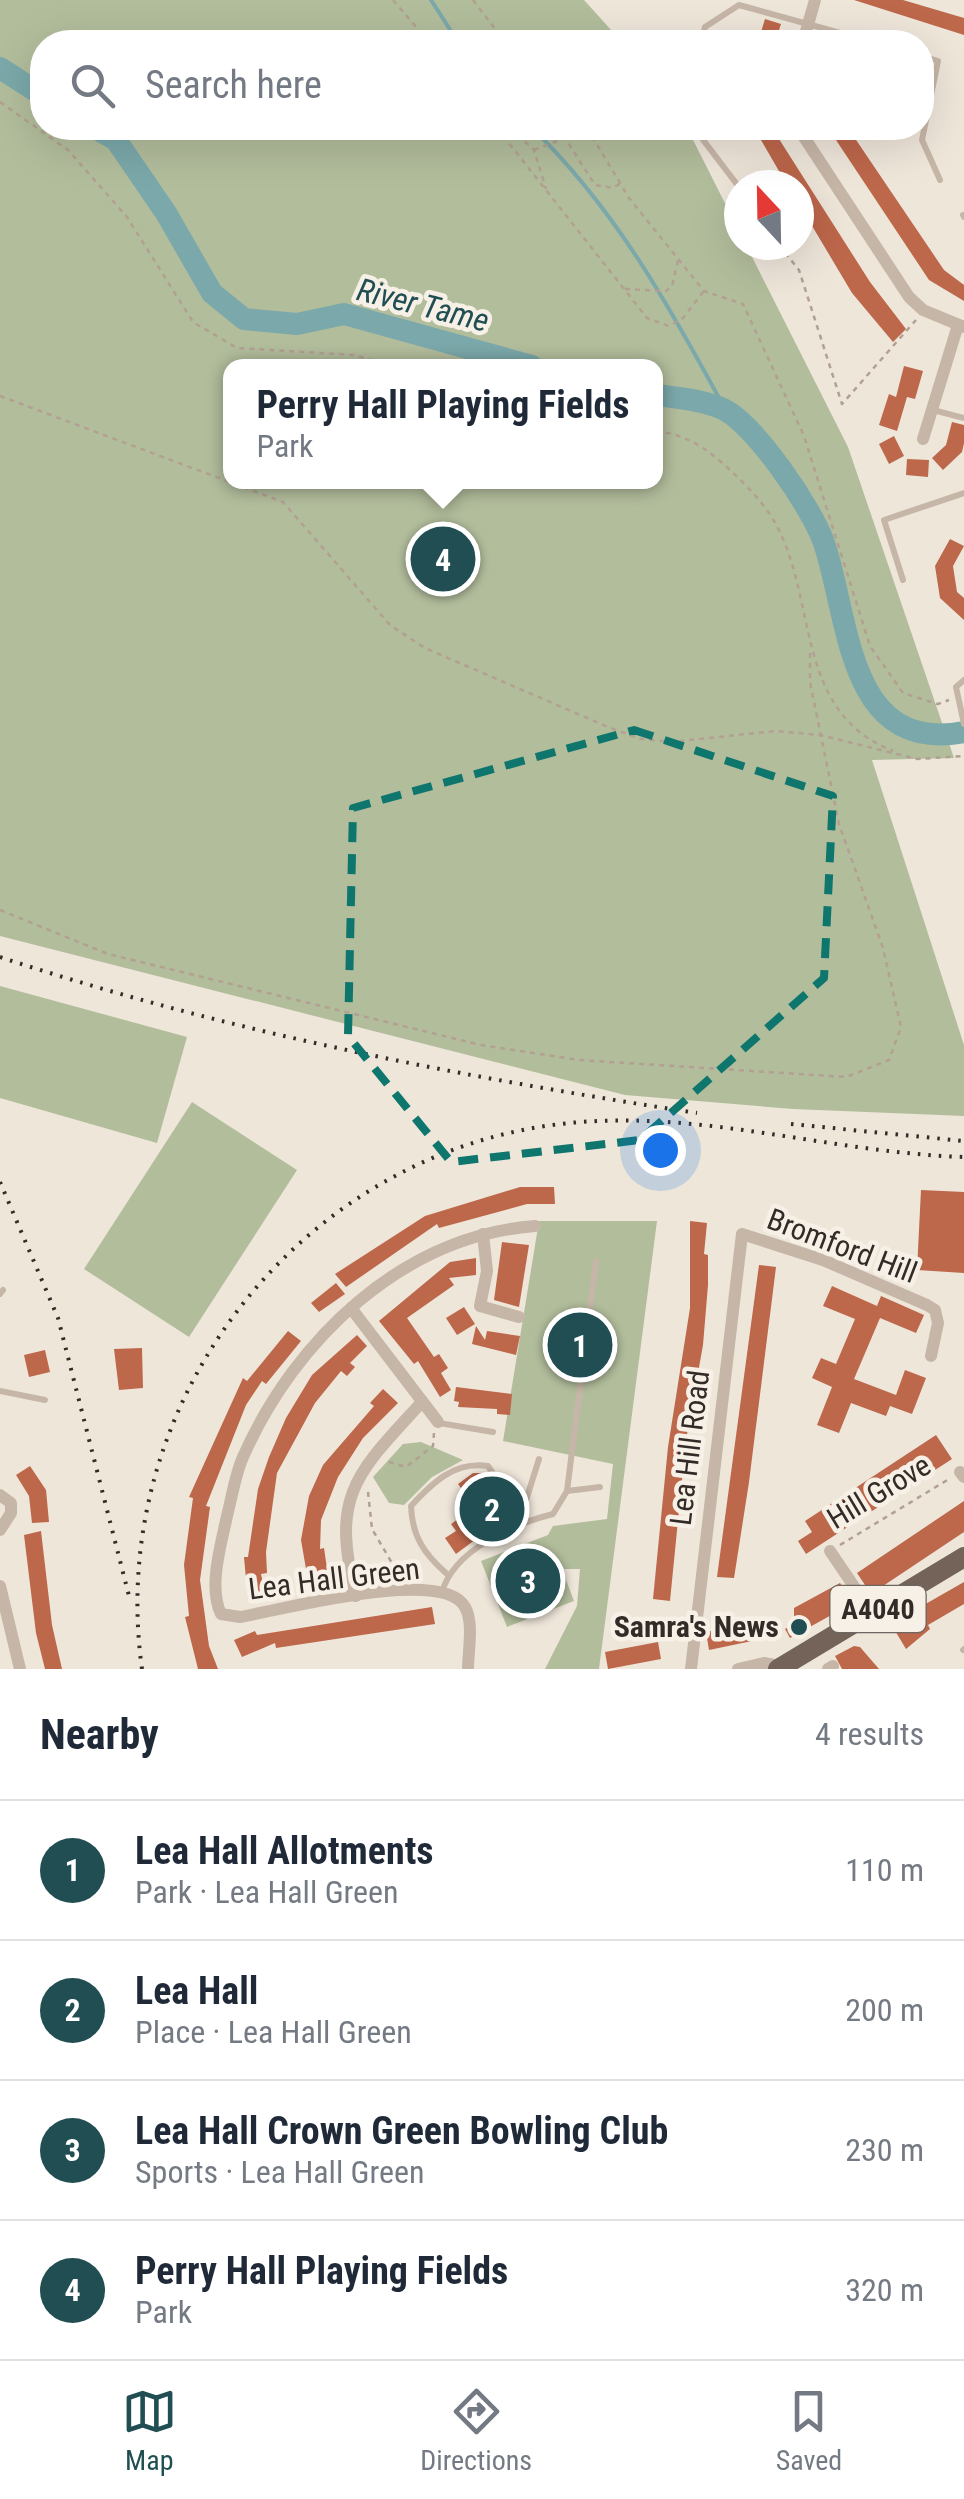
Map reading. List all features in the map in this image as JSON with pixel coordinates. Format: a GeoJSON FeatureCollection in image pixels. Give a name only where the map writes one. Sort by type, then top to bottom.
{"type":"FeatureCollection","features":[{"type":"Feature","properties":{"kind":"main road","name":"A4040"},"geometry":{"type":"LineString","coordinates":[[779,1668],[964,1557]]}},
{"type":"Feature","properties":{"kind":"street"},"geometry":{"type":"LineString","coordinates":[[806,30],[815,0]]}},
{"type":"Feature","properties":{"kind":"street"},"geometry":{"type":"LineString","coordinates":[[806,140],[898,281],[923,310],[961,326],[923,439]]}},
{"type":"Feature","properties":{"kind":"street","name":"Lea Hall Green"},"geometry":{"type":"LineString","coordinates":[[468,1669],[466,1608],[456,1596],[442,1592],[410,1588],[240,1617],[221,1614],[215,1601],[221,1542],[241,1460],[279,1387],[305,1352],[351,1308],[432,1250],[482,1234],[535,1226]]}},
{"type":"Feature","properties":{"kind":"street"},"geometry":{"type":"LineString","coordinates":[[482,1234],[487,1271],[480,1306],[518,1317]]}},
{"type":"Feature","properties":{"kind":"street","name":"Bromford Hill"},"geometry":{"type":"LineString","coordinates":[[742,1234],[822,1260],[927,1305],[934,1310],[938,1323],[930,1356]]}},
{"type":"Feature","properties":{"kind":"street","name":"Lea Hill Road"},"geometry":{"type":"LineString","coordinates":[[691,1669],[742,1234]]}},
{"type":"Feature","properties":{"kind":"street"},"geometry":{"type":"LineString","coordinates":[[351,1308],[438,1422]]}},
{"type":"Feature","properties":{"kind":"street"},"geometry":{"type":"LineString","coordinates":[[356,1596],[347,1562],[344,1512],[364,1466],[421,1403]]}},
{"type":"Feature","properties":{"kind":"street"},"geometry":{"type":"LineString","coordinates":[[0,1495],[11,1502],[11,1513],[0,1530]]}},
{"type":"Feature","properties":{"kind":"street","name":"Hill Grove"},"geometry":{"type":"LineString","coordinates":[[830,1550],[872,1613]]}},
{"type":"Feature","properties":{"kind":"street"},"geometry":{"type":"LineString","coordinates":[[0,1586],[20,1669]]}},
{"type":"Feature","properties":{"kind":"street"},"geometry":{"type":"LineString","coordinates":[[738,1669],[764,1664],[779,1668]]}},
{"type":"Feature","properties":{"kind":"lane"},"geometry":{"type":"LineString","coordinates":[[705,30],[739,5],[829,30]]}},
{"type":"Feature","properties":{"kind":"lane"},"geometry":{"type":"LineString","coordinates":[[703,140],[727,170]]}},
{"type":"Feature","properties":{"kind":"lane"},"geometry":{"type":"LineString","coordinates":[[922,140],[940,180]]}},
{"type":"Feature","properties":{"kind":"lane"},"geometry":{"type":"LineString","coordinates":[[932,410],[964,418]]}},
{"type":"Feature","properties":{"kind":"lane"},"geometry":{"type":"LineString","coordinates":[[904,580],[884,520],[964,493]]}},
{"type":"Feature","properties":{"kind":"lane"},"geometry":{"type":"LineString","coordinates":[[964,680],[956,687],[955,698],[964,724]]}},
{"type":"Feature","properties":{"kind":"lane"},"geometry":{"type":"LineString","coordinates":[[442,1592],[447,1574],[519,1522],[553,1514],[567,1490],[596,1261]]}},
{"type":"Feature","properties":{"kind":"lane"},"geometry":{"type":"LineString","coordinates":[[0,1392],[45,1400]]}},
{"type":"Feature","properties":{"kind":"lane"},"geometry":{"type":"LineString","coordinates":[[438,1422],[494,1432]]}},
{"type":"Feature","properties":{"kind":"lane"},"geometry":{"type":"LineString","coordinates":[[519,1522],[539,1459]]}},
{"type":"Feature","properties":{"kind":"lane"},"geometry":{"type":"LineString","coordinates":[[447,1574],[431,1560],[411,1527],[411,1506],[432,1484],[465,1463],[488,1466],[518,1511],[519,1522]]}},
{"type":"Feature","properties":{"kind":"lane"},"geometry":{"type":"LineString","coordinates":[[567,1490],[600,1488]]}},
{"type":"Feature","properties":{"kind":"path"},"geometry":{"type":"LineString","coordinates":[[393,0],[419,30]]}},
{"type":"Feature","properties":{"kind":"path"},"geometry":{"type":"LineString","coordinates":[[473,0],[491,29]]}},
{"type":"Feature","properties":{"kind":"path"},"geometry":{"type":"LineString","coordinates":[[0,102],[30,125]]}},
{"type":"Feature","properties":{"kind":"path"},"geometry":{"type":"LineString","coordinates":[[49,140],[80,164],[126,217],[193,322],[237,348],[366,359]]}},
{"type":"Feature","properties":{"kind":"path"},"geometry":{"type":"LineString","coordinates":[[506,140],[647,318],[669,326],[683,318],[704,291]]}},
{"type":"Feature","properties":{"kind":"path"},"geometry":{"type":"LineString","coordinates":[[523,140],[534,150],[546,190]]}},
{"type":"Feature","properties":{"kind":"path"},"geometry":{"type":"LineString","coordinates":[[534,150],[562,140]]}},
{"type":"Feature","properties":{"kind":"path"},"geometry":{"type":"LineString","coordinates":[[566,140],[595,185],[612,188],[621,183]]}},
{"type":"Feature","properties":{"kind":"path"},"geometry":{"type":"LineString","coordinates":[[594,140],[621,183],[704,291],[743,304],[804,436],[870,646],[903,693],[938,704],[955,698]]}},
{"type":"Feature","properties":{"kind":"path"},"geometry":{"type":"LineString","coordinates":[[623,289],[666,291],[678,259]]}},
{"type":"Feature","properties":{"kind":"path"},"geometry":{"type":"LineString","coordinates":[[791,260],[799,270],[842,404],[923,310]]}},
{"type":"Feature","properties":{"kind":"path"},"geometry":{"type":"LineString","coordinates":[[0,396],[223,480]]}},
{"type":"Feature","properties":{"kind":"path"},"geometry":{"type":"LineString","coordinates":[[0,910],[108,954],[481,1045],[580,1060],[846,1077],[889,1060],[901,1027],[883,948],[839,824],[810,682],[810,651],[798,592],[775,522],[746,485],[716,457],[685,435],[663,432]]}},
{"type":"Feature","properties":{"kind":"path"},"geometry":{"type":"LineString","coordinates":[[248,489],[283,502],[390,625],[425,648],[608,728],[641,739],[671,742],[775,732],[820,736],[932,760],[964,756]]}},
{"type":"Feature","properties":{"kind":"path"},"geometry":{"type":"LineString","coordinates":[[810,651],[831,694],[863,739],[909,757]]}},
{"type":"Feature","properties":{"kind":"path"},"geometry":{"type":"LineString","coordinates":[[386,1458],[392,1465],[406,1467],[430,1452],[438,1422]]}},
{"type":"Feature","properties":{"kind":"path"},"geometry":{"type":"LineString","coordinates":[[376,1465],[396,1452],[398,1428]]}},
{"type":"Feature","properties":{"kind":"path","name":"Hill Grove"},"geometry":{"type":"LineString","coordinates":[[830,1550],[962,1474]]}},
{"type":"Feature","properties":{"kind":"path"},"geometry":{"type":"LineString","coordinates":[[369,1484],[372,1529],[402,1581]]}},
{"type":"Feature","properties":{"kind":"highlighted area"},"geometry":{"type":"Polygon","coordinates":[[[634,730],[833,796],[824,978],[640,1140],[451,1162],[348,1036],[353,808],[634,730]]]}},
{"type":"Feature","properties":{"kind":"green space"},"geometry":{"type":"Polygon","coordinates":[[[0,0],[584,0],[611,30],[30,30],[30,140],[693,140],[724,201],[724,260],[754,260],[848,447],[954,758],[872,760],[964,1045],[964,1116],[793,1109],[625,1095],[0,936],[0,0]]]}},
{"type":"Feature","properties":{"kind":"green space"},"geometry":{"type":"Polygon","coordinates":[[[0,986],[187,1037],[157,1143],[0,1098],[0,986]]]}},
{"type":"Feature","properties":{"kind":"green space"},"geometry":{"type":"Polygon","coordinates":[[[192,1102],[297,1170],[189,1337],[84,1269],[192,1102]]]}},
{"type":"Feature","properties":{"kind":"green space"},"geometry":{"type":"Polygon","coordinates":[[[539,1221],[657,1221],[599,1669],[545,1669],[577,1606],[580,1569],[564,1569],[559,1561],[574,1601],[507,1627],[481,1561],[548,1535],[553,1526],[607,1519],[613,1464],[503,1441],[539,1221]]]}},
{"type":"Feature","properties":{"kind":"green space"},"geometry":{"type":"Polygon","coordinates":[[[421,1442],[463,1460],[432,1477],[404,1505],[389,1503],[373,1477],[403,1444],[421,1442]]]}},
{"type":"Feature","properties":{"kind":"building"},"geometry":{"type":"Polygon","coordinates":[[[854,0],[903,0],[964,18],[964,35],[854,0]]]}},
{"type":"Feature","properties":{"kind":"building"},"geometry":{"type":"Polygon","coordinates":[[[765,19],[781,24],[779,30],[762,30],[765,19]]]}},
{"type":"Feature","properties":{"kind":"building"},"geometry":{"type":"Polygon","coordinates":[[[761,140],[780,140],[799,170],[778,170],[761,140]]]}},
{"type":"Feature","properties":{"kind":"building"},"geometry":{"type":"Polygon","coordinates":[[[836,140],[856,140],[944,270],[964,285],[964,301],[929,280],[836,140]]]}},
{"type":"Feature","properties":{"kind":"building"},"geometry":{"type":"Polygon","coordinates":[[[814,194],[870,282],[906,329],[893,342],[852,293],[814,229],[814,194]]]}},
{"type":"Feature","properties":{"kind":"building"},"geometry":{"type":"Polygon","coordinates":[[[904,366],[923,371],[915,399],[907,397],[897,431],[879,425],[889,394],[896,397],[904,366]]]}},
{"type":"Feature","properties":{"kind":"building"},"geometry":{"type":"Polygon","coordinates":[[[952,422],[964,425],[964,443],[962,452],[943,470],[932,458],[946,445],[952,422]]]}},
{"type":"Feature","properties":{"kind":"building"},"geometry":{"type":"Polygon","coordinates":[[[894,436],[904,456],[889,464],[879,444],[894,436]]]}},
{"type":"Feature","properties":{"kind":"building"},"geometry":{"type":"Polygon","coordinates":[[[907,459],[929,460],[928,477],[906,475],[907,459]]]}},
{"type":"Feature","properties":{"kind":"building"},"geometry":{"type":"Polygon","coordinates":[[[950,539],[964,546],[953,566],[957,592],[964,598],[964,620],[940,598],[935,566],[950,539]]]}},
{"type":"Feature","properties":{"kind":"building"},"geometry":{"type":"Polygon","coordinates":[[[520,1187],[554,1187],[555,1204],[527,1204],[439,1228],[437,1224],[346,1287],[335,1274],[425,1216],[520,1187]]]}},
{"type":"Feature","properties":{"kind":"building"},"geometry":{"type":"Polygon","coordinates":[[[921,1190],[964,1192],[964,1273],[917,1270],[921,1190]]]}},
{"type":"Feature","properties":{"kind":"building"},"geometry":{"type":"Polygon","coordinates":[[[690,1221],[707,1223],[704,1254],[708,1255],[708,1285],[703,1345],[686,1440],[670,1601],[653,1599],[668,1447],[690,1308],[690,1221]]]}},
{"type":"Feature","properties":{"kind":"building"},"geometry":{"type":"Polygon","coordinates":[[[502,1242],[529,1245],[519,1307],[494,1300],[502,1242]]]}},
{"type":"Feature","properties":{"kind":"building"},"geometry":{"type":"Polygon","coordinates":[[[476,1258],[476,1275],[449,1278],[454,1285],[407,1318],[434,1357],[439,1354],[448,1368],[441,1373],[451,1390],[440,1397],[418,1361],[414,1364],[379,1321],[450,1262],[476,1258]]]}},
{"type":"Feature","properties":{"kind":"building"},"geometry":{"type":"Polygon","coordinates":[[[759,1265],[776,1267],[749,1482],[734,1578],[717,1577],[759,1265]]]}},
{"type":"Feature","properties":{"kind":"building"},"geometry":{"type":"Polygon","coordinates":[[[336,1283],[345,1294],[319,1312],[311,1303],[336,1283]]]}},
{"type":"Feature","properties":{"kind":"building"},"geometry":{"type":"Polygon","coordinates":[[[832,1286],[877,1306],[881,1296],[924,1315],[916,1333],[880,1318],[854,1379],[896,1395],[905,1370],[926,1378],[912,1414],[890,1406],[886,1416],[851,1403],[839,1433],[817,1425],[832,1387],[812,1378],[821,1358],[836,1364],[855,1319],[823,1306],[832,1286]]]}},
{"type":"Feature","properties":{"kind":"building"},"geometry":{"type":"Polygon","coordinates":[[[464,1307],[475,1324],[457,1335],[446,1318],[464,1307]]]}},
{"type":"Feature","properties":{"kind":"building"},"geometry":{"type":"Polygon","coordinates":[[[476,1326],[485,1340],[487,1331],[520,1336],[516,1355],[472,1344],[476,1326]]]}},
{"type":"Feature","properties":{"kind":"building"},"geometry":{"type":"Polygon","coordinates":[[[288,1331],[301,1341],[266,1384],[262,1381],[246,1405],[206,1506],[210,1507],[200,1580],[209,1646],[218,1669],[198,1669],[185,1617],[189,1616],[184,1565],[193,1498],[189,1497],[243,1378],[247,1381],[288,1331]]]}},
{"type":"Feature","properties":{"kind":"building"},"geometry":{"type":"Polygon","coordinates":[[[357,1335],[367,1346],[350,1363],[355,1367],[347,1376],[341,1371],[315,1403],[277,1473],[266,1552],[267,1573],[261,1574],[266,1597],[248,1601],[244,1557],[248,1557],[258,1489],[269,1457],[286,1418],[312,1375],[357,1335]]]}},
{"type":"Feature","properties":{"kind":"building"},"geometry":{"type":"Polygon","coordinates":[[[142,1348],[143,1388],[119,1390],[114,1349],[142,1348]]]}},
{"type":"Feature","properties":{"kind":"building"},"geometry":{"type":"Polygon","coordinates":[[[45,1350],[50,1372],[29,1377],[24,1355],[45,1350]]]}},
{"type":"Feature","properties":{"kind":"building"},"geometry":{"type":"Polygon","coordinates":[[[456,1387],[512,1394],[510,1415],[497,1414],[497,1409],[458,1407],[459,1402],[454,1401],[456,1387]]]}},
{"type":"Feature","properties":{"kind":"building"},"geometry":{"type":"Polygon","coordinates":[[[383,1389],[398,1403],[363,1438],[338,1477],[321,1520],[320,1549],[324,1548],[330,1589],[310,1592],[301,1540],[309,1496],[323,1465],[374,1406],[370,1403],[383,1389]]]}},
{"type":"Feature","properties":{"kind":"building"},"geometry":{"type":"Polygon","coordinates":[[[936,1435],[952,1459],[806,1554],[798,1541],[812,1532],[805,1521],[936,1435]]]}},
{"type":"Feature","properties":{"kind":"building"},"geometry":{"type":"Polygon","coordinates":[[[30,1466],[46,1490],[49,1522],[32,1523],[29,1496],[16,1475],[30,1466]]]}},
{"type":"Feature","properties":{"kind":"building"},"geometry":{"type":"Polygon","coordinates":[[[473,1473],[484,1473],[511,1513],[456,1554],[445,1538],[456,1531],[451,1524],[475,1507],[458,1484],[473,1473]]]}},
{"type":"Feature","properties":{"kind":"building"},"geometry":{"type":"Polygon","coordinates":[[[964,1501],[964,1532],[871,1594],[857,1573],[964,1501]]]}},
{"type":"Feature","properties":{"kind":"building"},"geometry":{"type":"Polygon","coordinates":[[[41,1531],[52,1625],[62,1669],[45,1669],[36,1633],[24,1535],[41,1531]]]}},
{"type":"Feature","properties":{"kind":"building"},"geometry":{"type":"Polygon","coordinates":[[[964,1582],[964,1604],[928,1625],[930,1629],[906,1649],[894,1629],[924,1610],[922,1606],[964,1582]]]}},
{"type":"Feature","properties":{"kind":"building"},"geometry":{"type":"Polygon","coordinates":[[[840,1583],[853,1603],[790,1638],[785,1629],[794,1624],[794,1608],[840,1583]]]}},
{"type":"Feature","properties":{"kind":"building"},"geometry":{"type":"Polygon","coordinates":[[[432,1607],[435,1624],[276,1648],[275,1643],[242,1657],[234,1640],[255,1631],[257,1635],[432,1607]]]}},
{"type":"Feature","properties":{"kind":"building"},"geometry":{"type":"Polygon","coordinates":[[[763,1621],[766,1638],[709,1650],[706,1632],[763,1621]]]}},
{"type":"Feature","properties":{"kind":"building"},"geometry":{"type":"Polygon","coordinates":[[[658,1642],[661,1659],[608,1669],[605,1652],[658,1642]]]}},
{"type":"Feature","properties":{"kind":"building"},"geometry":{"type":"Polygon","coordinates":[[[860,1647],[879,1669],[842,1669],[835,1656],[860,1647]]]}},
{"type":"Feature","properties":{"kind":"waterway"},"geometry":{"type":"LineString","coordinates":[[431,0],[450,30]]}},
{"type":"Feature","properties":{"kind":"waterway","name":"River Tame"},"geometry":{"type":"LineString","coordinates":[[0,68],[30,87]]}},
{"type":"Feature","properties":{"kind":"waterway","name":"River Tame"},"geometry":{"type":"LineString","coordinates":[[116,140],[166,213],[212,293],[244,319],[297,324],[344,314],[507,359]]}},
{"type":"Feature","properties":{"kind":"waterway"},"geometry":{"type":"LineString","coordinates":[[544,140],[590,192],[639,261],[725,409]]}},
{"type":"Feature","properties":{"kind":"waterway","name":"River Tame"},"geometry":{"type":"LineString","coordinates":[[663,396],[723,409],[751,432],[781,469],[818,528],[849,642],[860,675],[875,702],[896,723],[925,733],[964,732]]}},
{"type":"Feature","properties":{"kind":"railway"},"geometry":{"type":"LineString","coordinates":[[0,957],[171,1008],[345,1050],[697,1113]]}},
{"type":"Feature","properties":{"kind":"railway"},"geometry":{"type":"LineString","coordinates":[[142,1669],[139,1569],[156,1472],[192,1383],[244,1302],[312,1233],[391,1178],[482,1140],[581,1122],[629,1120],[964,1157]]}},
{"type":"Feature","properties":{"kind":"railway"},"geometry":{"type":"LineString","coordinates":[[791,1124],[964,1141]]}},
{"type":"Feature","properties":{"kind":"railway"},"geometry":{"type":"LineString","coordinates":[[0,1182],[58,1318],[129,1596]]}},
{"type":"Feature","properties":{"kind":"place","name":"Perry Hall Playing Fields"},"geometry":{"type":"Point","coordinates":[443,559]}},
{"type":"Feature","properties":{"kind":"place","name":"Lea Hall Allotments"},"geometry":{"type":"Point","coordinates":[580,1345]}},
{"type":"Feature","properties":{"kind":"place","name":"Lea Hall"},"geometry":{"type":"Point","coordinates":[492,1509]}},
{"type":"Feature","properties":{"kind":"place","name":"Lea Hall Crown Green Bowling Club"},"geometry":{"type":"Point","coordinates":[528,1581]}},
{"type":"Feature","properties":{"kind":"place","name":"Samra's News"},"geometry":{"type":"Point","coordinates":[799,1627]}}]}
